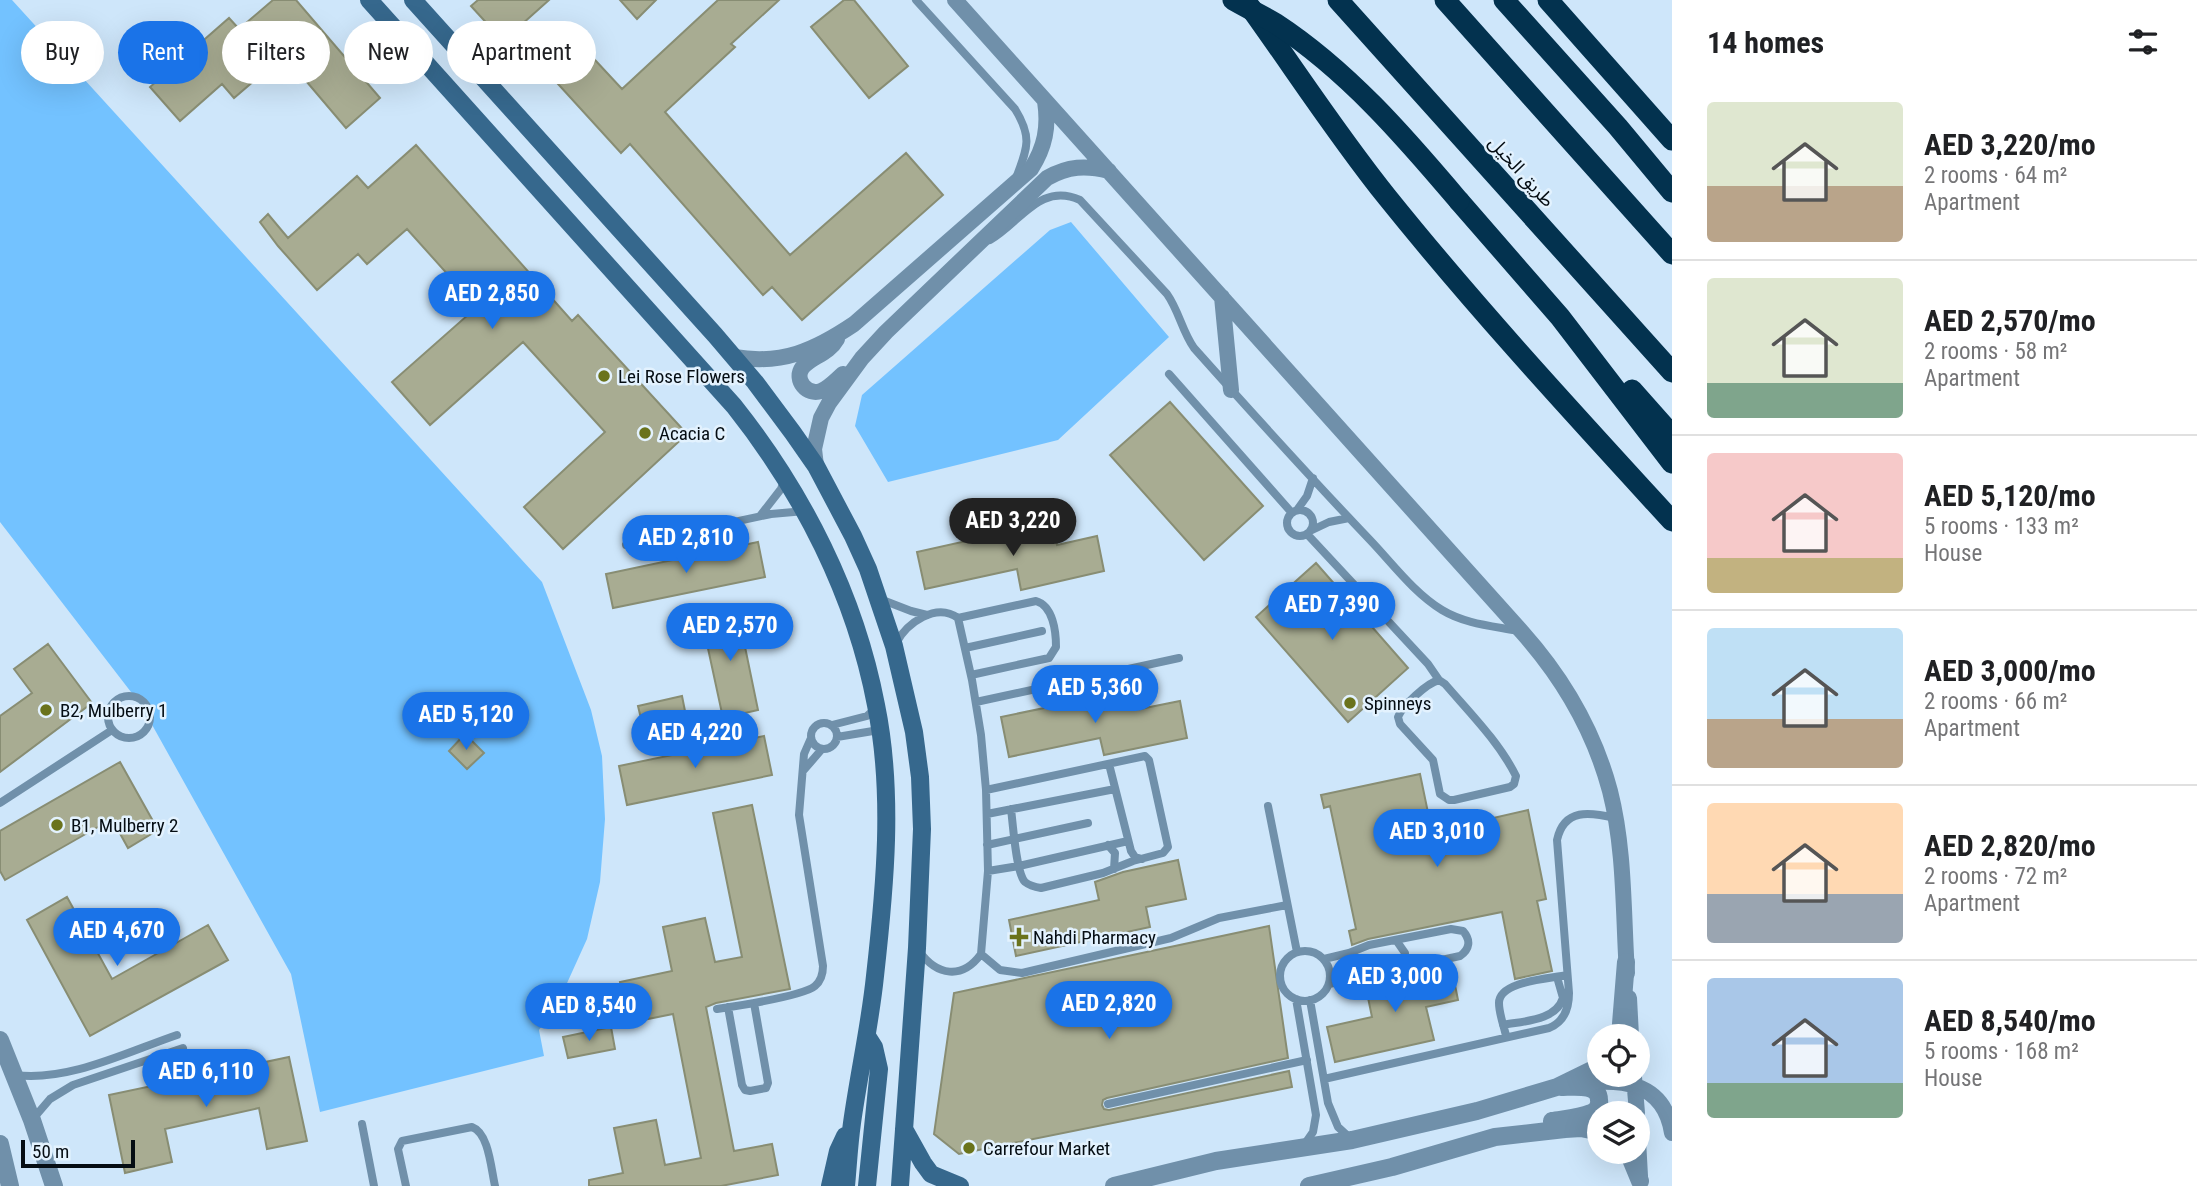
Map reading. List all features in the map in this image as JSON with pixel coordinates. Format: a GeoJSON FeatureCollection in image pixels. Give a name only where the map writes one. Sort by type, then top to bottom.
{"type":"FeatureCollection","features":[{"type":"Feature","properties":{"kind":"highway"},"geometry":{"type":"LineString","coordinates":[[1233,0],[1274,23],[1343,76],[1389,120],[1566,325],[1672,463]]}},
{"type":"Feature","properties":{"kind":"highway"},"geometry":{"type":"LineString","coordinates":[[1245,0],[1345,142],[1412,227],[1552,391],[1672,521]]}},
{"type":"Feature","properties":{"kind":"highway","name":"طريق الخيل"},"geometry":{"type":"LineString","coordinates":[[1338,0],[1672,372]]}},
{"type":"Feature","properties":{"kind":"highway"},"geometry":{"type":"LineString","coordinates":[[1445,0],[1672,254]]}},
{"type":"Feature","properties":{"kind":"highway"},"geometry":{"type":"LineString","coordinates":[[1504,0],[1618,127],[1672,192]]}},
{"type":"Feature","properties":{"kind":"highway"},"geometry":{"type":"LineString","coordinates":[[1548,0],[1672,140]]}},
{"type":"Feature","properties":{"kind":"highway"},"geometry":{"type":"LineString","coordinates":[[1566,325],[1591,344],[1672,435]]}},
{"type":"Feature","properties":{"kind":"main road"},"geometry":{"type":"LineString","coordinates":[[369,0],[734,406],[785,477],[828,555],[849,608],[877,706],[884,773],[886,831],[881,916],[846,1186]]}},
{"type":"Feature","properties":{"kind":"main road"},"geometry":{"type":"LineString","coordinates":[[413,0],[734,357],[775,408],[816,466],[853,536],[879,599],[894,646],[914,732],[920,777],[922,829],[917,948],[900,1186]]}},
{"type":"Feature","properties":{"kind":"main road"},"geometry":{"type":"LineString","coordinates":[[867,1036],[874,1047],[879,1069],[867,1186]]}},
{"type":"Feature","properties":{"kind":"main road"},"geometry":{"type":"LineString","coordinates":[[830,1186],[838,1151],[852,1124]]}},
{"type":"Feature","properties":{"kind":"main road"},"geometry":{"type":"LineString","coordinates":[[904,1127],[922,1163],[931,1174],[960,1186]]}},
{"type":"Feature","properties":{"kind":"street"},"geometry":{"type":"LineString","coordinates":[[955,0],[1522,632],[1568,691],[1592,739],[1615,818],[1621,861],[1630,1024]]}},
{"type":"Feature","properties":{"kind":"street"},"geometry":{"type":"LineString","coordinates":[[734,357],[777,360],[840,334],[854,324],[1031,169],[1039,156],[1047,129],[1045,101]]}},
{"type":"Feature","properties":{"kind":"street"},"geometry":{"type":"LineString","coordinates":[[816,466],[814,449],[821,418],[862,359],[886,332],[1039,185],[1057,173],[1083,167],[1109,171]]}},
{"type":"Feature","properties":{"kind":"street"},"geometry":{"type":"LineString","coordinates":[[1222,297],[1231,390]]}},
{"type":"Feature","properties":{"kind":"street"},"geometry":{"type":"LineString","coordinates":[[840,334],[826,352],[802,368],[799,376],[806,390],[821,391],[862,359]]}},
{"type":"Feature","properties":{"kind":"street"},"geometry":{"type":"LineString","coordinates":[[1621,1024],[1626,962]]}},
{"type":"Feature","properties":{"kind":"street"},"geometry":{"type":"LineString","coordinates":[[0,1040],[33,1121],[54,1186]]}},
{"type":"Feature","properties":{"kind":"street"},"geometry":{"type":"LineString","coordinates":[[1114,1186],[1216,1161],[1352,1140],[1477,1111],[1556,1087],[1587,1072]]}},
{"type":"Feature","properties":{"kind":"street"},"geometry":{"type":"LineString","coordinates":[[1556,1087],[1587,1084]]}},
{"type":"Feature","properties":{"kind":"street"},"geometry":{"type":"LineString","coordinates":[[1309,1186],[1392,1167],[1514,1129],[1591,1113],[1599,1105],[1600,1097],[1597,1091],[1588,1088],[1556,1087]]}},
{"type":"Feature","properties":{"kind":"street"},"geometry":{"type":"LineString","coordinates":[[1643,1087],[1658,1100],[1670,1121],[1672,1133]]}},
{"type":"Feature","properties":{"kind":"street"},"geometry":{"type":"LineString","coordinates":[[1495,1137],[1565,1129],[1587,1129]]}},
{"type":"Feature","properties":{"kind":"street"},"geometry":{"type":"LineString","coordinates":[[0,1144],[10,1186]]}},
{"type":"Feature","properties":{"kind":"street"},"geometry":{"type":"LineString","coordinates":[[1633,1164],[1640,1183]]}},
{"type":"Feature","properties":{"kind":"street"},"geometry":{"type":"LineString","coordinates":[[1639,1164],[1640,1183]]}},
{"type":"Feature","properties":{"kind":"lane"},"geometry":{"type":"LineString","coordinates":[[916,0],[1015,109],[1025,125],[1026,152],[1009,189]]}},
{"type":"Feature","properties":{"kind":"lane"},"geometry":{"type":"LineString","coordinates":[[975,247],[1000,234],[1045,197],[1062,194],[1080,200],[1167,294],[1188,340],[1231,390],[1419,591],[1441,609],[1466,621],[1522,632]]}},
{"type":"Feature","properties":{"kind":"lane"},"geometry":{"type":"LineString","coordinates":[[1169,374],[1294,512]]}},
{"type":"Feature","properties":{"kind":"lane"},"geometry":{"type":"LineString","coordinates":[[760,516],[781,489],[785,477]]}},
{"type":"Feature","properties":{"kind":"lane"},"geometry":{"type":"LineString","coordinates":[[1313,478],[1307,496],[1287,522],[1289,531],[1297,536],[1329,522],[1349,518]]}},
{"type":"Feature","properties":{"kind":"lane"},"geometry":{"type":"LineString","coordinates":[[626,545],[760,516],[805,511]]}},
{"type":"Feature","properties":{"kind":"lane"},"geometry":{"type":"LineString","coordinates":[[1294,512],[1303,511],[1312,519],[1308,533]]}},
{"type":"Feature","properties":{"kind":"lane"},"geometry":{"type":"LineString","coordinates":[[1308,533],[1479,723],[1516,776],[1510,787],[1454,800],[1440,794],[1433,760],[1400,724],[1398,717],[1401,710],[1432,682],[1439,680]]}},
{"type":"Feature","properties":{"kind":"lane"},"geometry":{"type":"LineString","coordinates":[[879,599],[927,615],[949,613],[958,618],[1036,601],[1045,604],[1050,612],[1056,648],[1049,658],[971,675]]}},
{"type":"Feature","properties":{"kind":"lane"},"geometry":{"type":"LineString","coordinates":[[894,646],[906,628],[927,615]]}},
{"type":"Feature","properties":{"kind":"lane"},"geometry":{"type":"LineString","coordinates":[[917,948],[932,966],[943,971],[965,969],[975,963],[981,954],[988,871],[986,790],[976,702],[958,618]]}},
{"type":"Feature","properties":{"kind":"lane"},"geometry":{"type":"LineString","coordinates":[[965,648],[1042,631]]}},
{"type":"Feature","properties":{"kind":"lane"},"geometry":{"type":"LineString","coordinates":[[976,702],[1179,658]]}},
{"type":"Feature","properties":{"kind":"lane"},"geometry":{"type":"LineString","coordinates":[[131,696],[144,702],[150,722],[143,733],[130,738],[117,735],[112,730],[109,710],[118,699],[131,696]]}},
{"type":"Feature","properties":{"kind":"lane"},"geometry":{"type":"LineString","coordinates":[[717,1009],[807,991],[820,981],[823,966],[799,815],[804,754],[815,725],[824,722],[832,725],[867,716],[873,713],[877,706]]}},
{"type":"Feature","properties":{"kind":"lane"},"geometry":{"type":"LineString","coordinates":[[832,725],[837,737]]}},
{"type":"Feature","properties":{"kind":"lane"},"geometry":{"type":"LineString","coordinates":[[0,803],[112,730]]}},
{"type":"Feature","properties":{"kind":"lane"},"geometry":{"type":"LineString","coordinates":[[803,771],[822,749],[830,747],[837,737],[879,730]]}},
{"type":"Feature","properties":{"kind":"lane"},"geometry":{"type":"LineString","coordinates":[[811,738],[815,745],[822,749]]}},
{"type":"Feature","properties":{"kind":"lane"},"geometry":{"type":"LineString","coordinates":[[986,790],[1142,755],[1149,760],[1168,847],[1163,853],[1103,873],[1041,888],[1035,887],[1025,882],[1019,866],[1011,810]]}},
{"type":"Feature","properties":{"kind":"lane"},"geometry":{"type":"LineString","coordinates":[[1110,764],[1132,854],[1142,859]]}},
{"type":"Feature","properties":{"kind":"lane"},"geometry":{"type":"LineString","coordinates":[[987,814],[1115,789]]}},
{"type":"Feature","properties":{"kind":"lane"},"geometry":{"type":"LineString","coordinates":[[1268,806],[1297,952]]}},
{"type":"Feature","properties":{"kind":"lane"},"geometry":{"type":"LineString","coordinates":[[1324,1079],[1558,1024],[1568,1006],[1569,993],[1557,840],[1559,831],[1563,824],[1577,814],[1615,818]]}},
{"type":"Feature","properties":{"kind":"lane"},"geometry":{"type":"LineString","coordinates":[[987,845],[1088,823]]}},
{"type":"Feature","properties":{"kind":"lane"},"geometry":{"type":"LineString","coordinates":[[988,871],[1128,841]]}},
{"type":"Feature","properties":{"kind":"lane"},"geometry":{"type":"LineString","coordinates":[[1108,845],[1115,853],[1114,869]]}},
{"type":"Feature","properties":{"kind":"lane"},"geometry":{"type":"LineString","coordinates":[[981,954],[1000,970],[1022,973],[1171,938],[1219,918],[1287,905]]}},
{"type":"Feature","properties":{"kind":"lane"},"geometry":{"type":"LineString","coordinates":[[1324,959],[1369,945],[1457,929],[1467,936],[1469,942],[1468,948],[1460,956],[1329,984]]}},
{"type":"Feature","properties":{"kind":"lane"},"geometry":{"type":"LineString","coordinates":[[1396,940],[1405,953],[1402,968]]}},
{"type":"Feature","properties":{"kind":"lane"},"geometry":{"type":"LineString","coordinates":[[1307,951],[1324,959],[1330,975],[1325,992],[1310,1000],[1296,999],[1289,994],[1281,979],[1284,963],[1297,952],[1307,951]]}},
{"type":"Feature","properties":{"kind":"lane"},"geometry":{"type":"LineString","coordinates":[[1506,1036],[1499,1001],[1505,989],[1567,975]]}},
{"type":"Feature","properties":{"kind":"lane"},"geometry":{"type":"LineString","coordinates":[[1503,1025],[1555,1012],[1563,998],[1557,977]]}},
{"type":"Feature","properties":{"kind":"lane"},"geometry":{"type":"LineString","coordinates":[[1296,999],[1316,1115],[1313,1132],[1301,1149]]}},
{"type":"Feature","properties":{"kind":"lane"},"geometry":{"type":"LineString","coordinates":[[1310,1000],[1328,1103],[1338,1127],[1352,1140]]}},
{"type":"Feature","properties":{"kind":"lane"},"geometry":{"type":"LineString","coordinates":[[728,1007],[742,1085],[744,1090],[750,1091],[766,1088],[768,1083],[754,1003]]}},
{"type":"Feature","properties":{"kind":"lane"},"geometry":{"type":"LineString","coordinates":[[15,1074],[41,1077],[69,1072],[177,1035]]}},
{"type":"Feature","properties":{"kind":"lane"},"geometry":{"type":"LineString","coordinates":[[33,1121],[50,1099],[74,1085],[183,1048]]}},
{"type":"Feature","properties":{"kind":"lane"},"geometry":{"type":"LineString","coordinates":[[1108,1104],[1307,1060]]}},
{"type":"Feature","properties":{"kind":"lane"},"geometry":{"type":"LineString","coordinates":[[362,1124],[374,1186]]}},
{"type":"Feature","properties":{"kind":"lane"},"geometry":{"type":"LineString","coordinates":[[406,1186],[398,1149],[402,1141],[472,1127],[484,1137],[495,1186]]}},
{"type":"Feature","properties":{"kind":"shaded area"},"geometry":{"type":"Polygon","coordinates":[[[0,0],[12,0],[31,21],[21,21],[21,84],[88,84],[542,582],[591,710],[602,756],[605,819],[600,882],[587,939],[558,1003],[539,1030],[544,1056],[320,1112],[291,974],[141,705],[0,522],[0,0]]]}},
{"type":"Feature","properties":{"kind":"shaded area"},"geometry":{"type":"Polygon","coordinates":[[[1071,222],[1169,337],[1058,440],[888,482],[855,426],[862,395],[1050,230],[1071,222]]]}},
{"type":"Feature","properties":{"kind":"building"},"geometry":{"type":"Polygon","coordinates":[[[273,0],[296,0],[314,21],[248,21],[273,0]]]}},
{"type":"Feature","properties":{"kind":"building"},"geometry":{"type":"Polygon","coordinates":[[[478,0],[549,0],[525,21],[485,21],[471,6],[478,0]]]}},
{"type":"Feature","properties":{"kind":"building"},"geometry":{"type":"Polygon","coordinates":[[[620,0],[656,0],[637,19],[620,0]]]}},
{"type":"Feature","properties":{"kind":"building"},"geometry":{"type":"Polygon","coordinates":[[[718,0],[779,0],[731,44],[735,47],[665,112],[790,255],[906,153],[943,195],[802,320],[772,287],[763,295],[630,144],[621,153],[558,84],[596,84],[596,61],[622,89],[718,0]]]}},
{"type":"Feature","properties":{"kind":"building"},"geometry":{"type":"Polygon","coordinates":[[[844,0],[854,0],[908,66],[869,98],[811,27],[844,0]]]}},
{"type":"Feature","properties":{"kind":"building"},"geometry":{"type":"Polygon","coordinates":[[[222,24],[222,84],[180,121],[150,87],[153,84],[208,84],[208,36],[222,24]]]}},
{"type":"Feature","properties":{"kind":"building"},"geometry":{"type":"Polygon","coordinates":[[[330,40],[344,56],[344,84],[368,84],[380,98],[346,128],[309,84],[330,84],[330,40]]]}},
{"type":"Feature","properties":{"kind":"building"},"geometry":{"type":"Polygon","coordinates":[[[222,84],[250,84],[234,98],[222,84]]]}},
{"type":"Feature","properties":{"kind":"building"},"geometry":{"type":"Polygon","coordinates":[[[416,145],[572,321],[578,315],[687,434],[563,549],[524,507],[605,432],[523,342],[430,425],[392,382],[477,307],[407,229],[367,264],[358,254],[317,290],[260,222],[268,214],[288,238],[357,176],[368,188],[416,145]]]}},
{"type":"Feature","properties":{"kind":"building"},"geometry":{"type":"Polygon","coordinates":[[[1170,402],[1263,506],[1204,560],[1110,455],[1170,402]]]}},
{"type":"Feature","properties":{"kind":"building"},"geometry":{"type":"Polygon","coordinates":[[[1052,522],[1057,545],[1097,536],[1104,571],[1021,590],[1017,569],[925,589],[917,552],[1052,522]]]}},
{"type":"Feature","properties":{"kind":"building"},"geometry":{"type":"Polygon","coordinates":[[[758,542],[765,577],[613,608],[606,574],[758,542]]]}},
{"type":"Feature","properties":{"kind":"building"},"geometry":{"type":"Polygon","coordinates":[[[1316,563],[1408,668],[1348,722],[1256,617],[1316,563]]]}},
{"type":"Feature","properties":{"kind":"building"},"geometry":{"type":"Polygon","coordinates":[[[737,608],[758,710],[723,718],[701,616],[737,608]]]}},
{"type":"Feature","properties":{"kind":"building","name":"B2, Mulberry 1"},"geometry":{"type":"Polygon","coordinates":[[[48,644],[92,703],[0,772],[0,716],[32,693],[14,669],[48,644]]]}},
{"type":"Feature","properties":{"kind":"building"},"geometry":{"type":"Polygon","coordinates":[[[1136,689],[1140,709],[1180,701],[1187,738],[1104,755],[1100,738],[1009,757],[1001,717],[1136,689]]]}},
{"type":"Feature","properties":{"kind":"building"},"geometry":{"type":"Polygon","coordinates":[[[682,696],[687,721],[644,731],[638,706],[682,696]]]}},
{"type":"Feature","properties":{"kind":"building"},"geometry":{"type":"Polygon","coordinates":[[[465,734],[484,753],[467,769],[449,751],[465,734]]]}},
{"type":"Feature","properties":{"kind":"building"},"geometry":{"type":"Polygon","coordinates":[[[764,736],[772,775],[627,805],[619,766],[764,736]]]}},
{"type":"Feature","properties":{"kind":"building","name":"B1, Mulberry 2"},"geometry":{"type":"Polygon","coordinates":[[[120,762],[158,830],[128,848],[112,819],[5,880],[0,871],[0,831],[120,762]]]}},
{"type":"Feature","properties":{"kind":"building"},"geometry":{"type":"Polygon","coordinates":[[[1420,774],[1432,832],[1528,810],[1546,899],[1537,901],[1552,971],[1515,979],[1502,912],[1368,939],[1352,945],[1349,931],[1356,929],[1330,806],[1324,808],[1321,795],[1420,774]]]}},
{"type":"Feature","properties":{"kind":"building"},"geometry":{"type":"Polygon","coordinates":[[[752,805],[790,989],[706,1007],[734,1151],[772,1144],[778,1175],[721,1186],[589,1186],[589,1180],[623,1173],[614,1128],[656,1120],[665,1165],[701,1158],[673,1014],[628,1023],[620,982],[672,971],[663,927],[705,918],[715,962],[742,957],[713,813],[752,805]]]}},
{"type":"Feature","properties":{"kind":"building"},"geometry":{"type":"Polygon","coordinates":[[[1178,860],[1186,899],[1146,907],[1150,927],[1016,956],[1009,920],[1099,900],[1095,882],[1123,872],[1178,860]]]}},
{"type":"Feature","properties":{"kind":"building"},"geometry":{"type":"Polygon","coordinates":[[[67,897],[112,979],[208,925],[228,960],[90,1036],[27,920],[67,897]]]}},
{"type":"Feature","properties":{"kind":"building"},"geometry":{"type":"Polygon","coordinates":[[[1269,926],[1288,1058],[1107,1098],[1102,1105],[1109,1110],[1289,1071],[1292,1087],[959,1154],[934,1134],[954,993],[1269,926]]]}},
{"type":"Feature","properties":{"kind":"building"},"geometry":{"type":"Polygon","coordinates":[[[1451,965],[1458,1000],[1426,1007],[1434,1040],[1335,1062],[1327,1027],[1372,1017],[1365,983],[1451,965]]]}},
{"type":"Feature","properties":{"kind":"building"},"geometry":{"type":"Polygon","coordinates":[[[611,1027],[615,1049],[568,1058],[563,1037],[611,1027]]]}},
{"type":"Feature","properties":{"kind":"building"},"geometry":{"type":"Polygon","coordinates":[[[289,1057],[307,1141],[267,1149],[259,1108],[165,1129],[172,1162],[125,1173],[109,1095],[289,1057]]]}},
{"type":"Feature","properties":{"kind":"place","name":"Lei Rose Flowers"},"geometry":{"type":"Point","coordinates":[604,376]}},
{"type":"Feature","properties":{"kind":"place","name":"Acacia C"},"geometry":{"type":"Point","coordinates":[645,433]}},
{"type":"Feature","properties":{"kind":"place","name":"Spinneys"},"geometry":{"type":"Point","coordinates":[1350,703]}},
{"type":"Feature","properties":{"kind":"place","name":"B2, Mulberry 1"},"geometry":{"type":"Point","coordinates":[46,710]}},
{"type":"Feature","properties":{"kind":"place","name":"B1, Mulberry 2"},"geometry":{"type":"Point","coordinates":[57,825]}},
{"type":"Feature","properties":{"kind":"place","name":"Nahdi Pharmacy"},"geometry":{"type":"Point","coordinates":[1019,937]}},
{"type":"Feature","properties":{"kind":"place","name":"Carrefour Market"},"geometry":{"type":"Point","coordinates":[969,1148]}}]}
